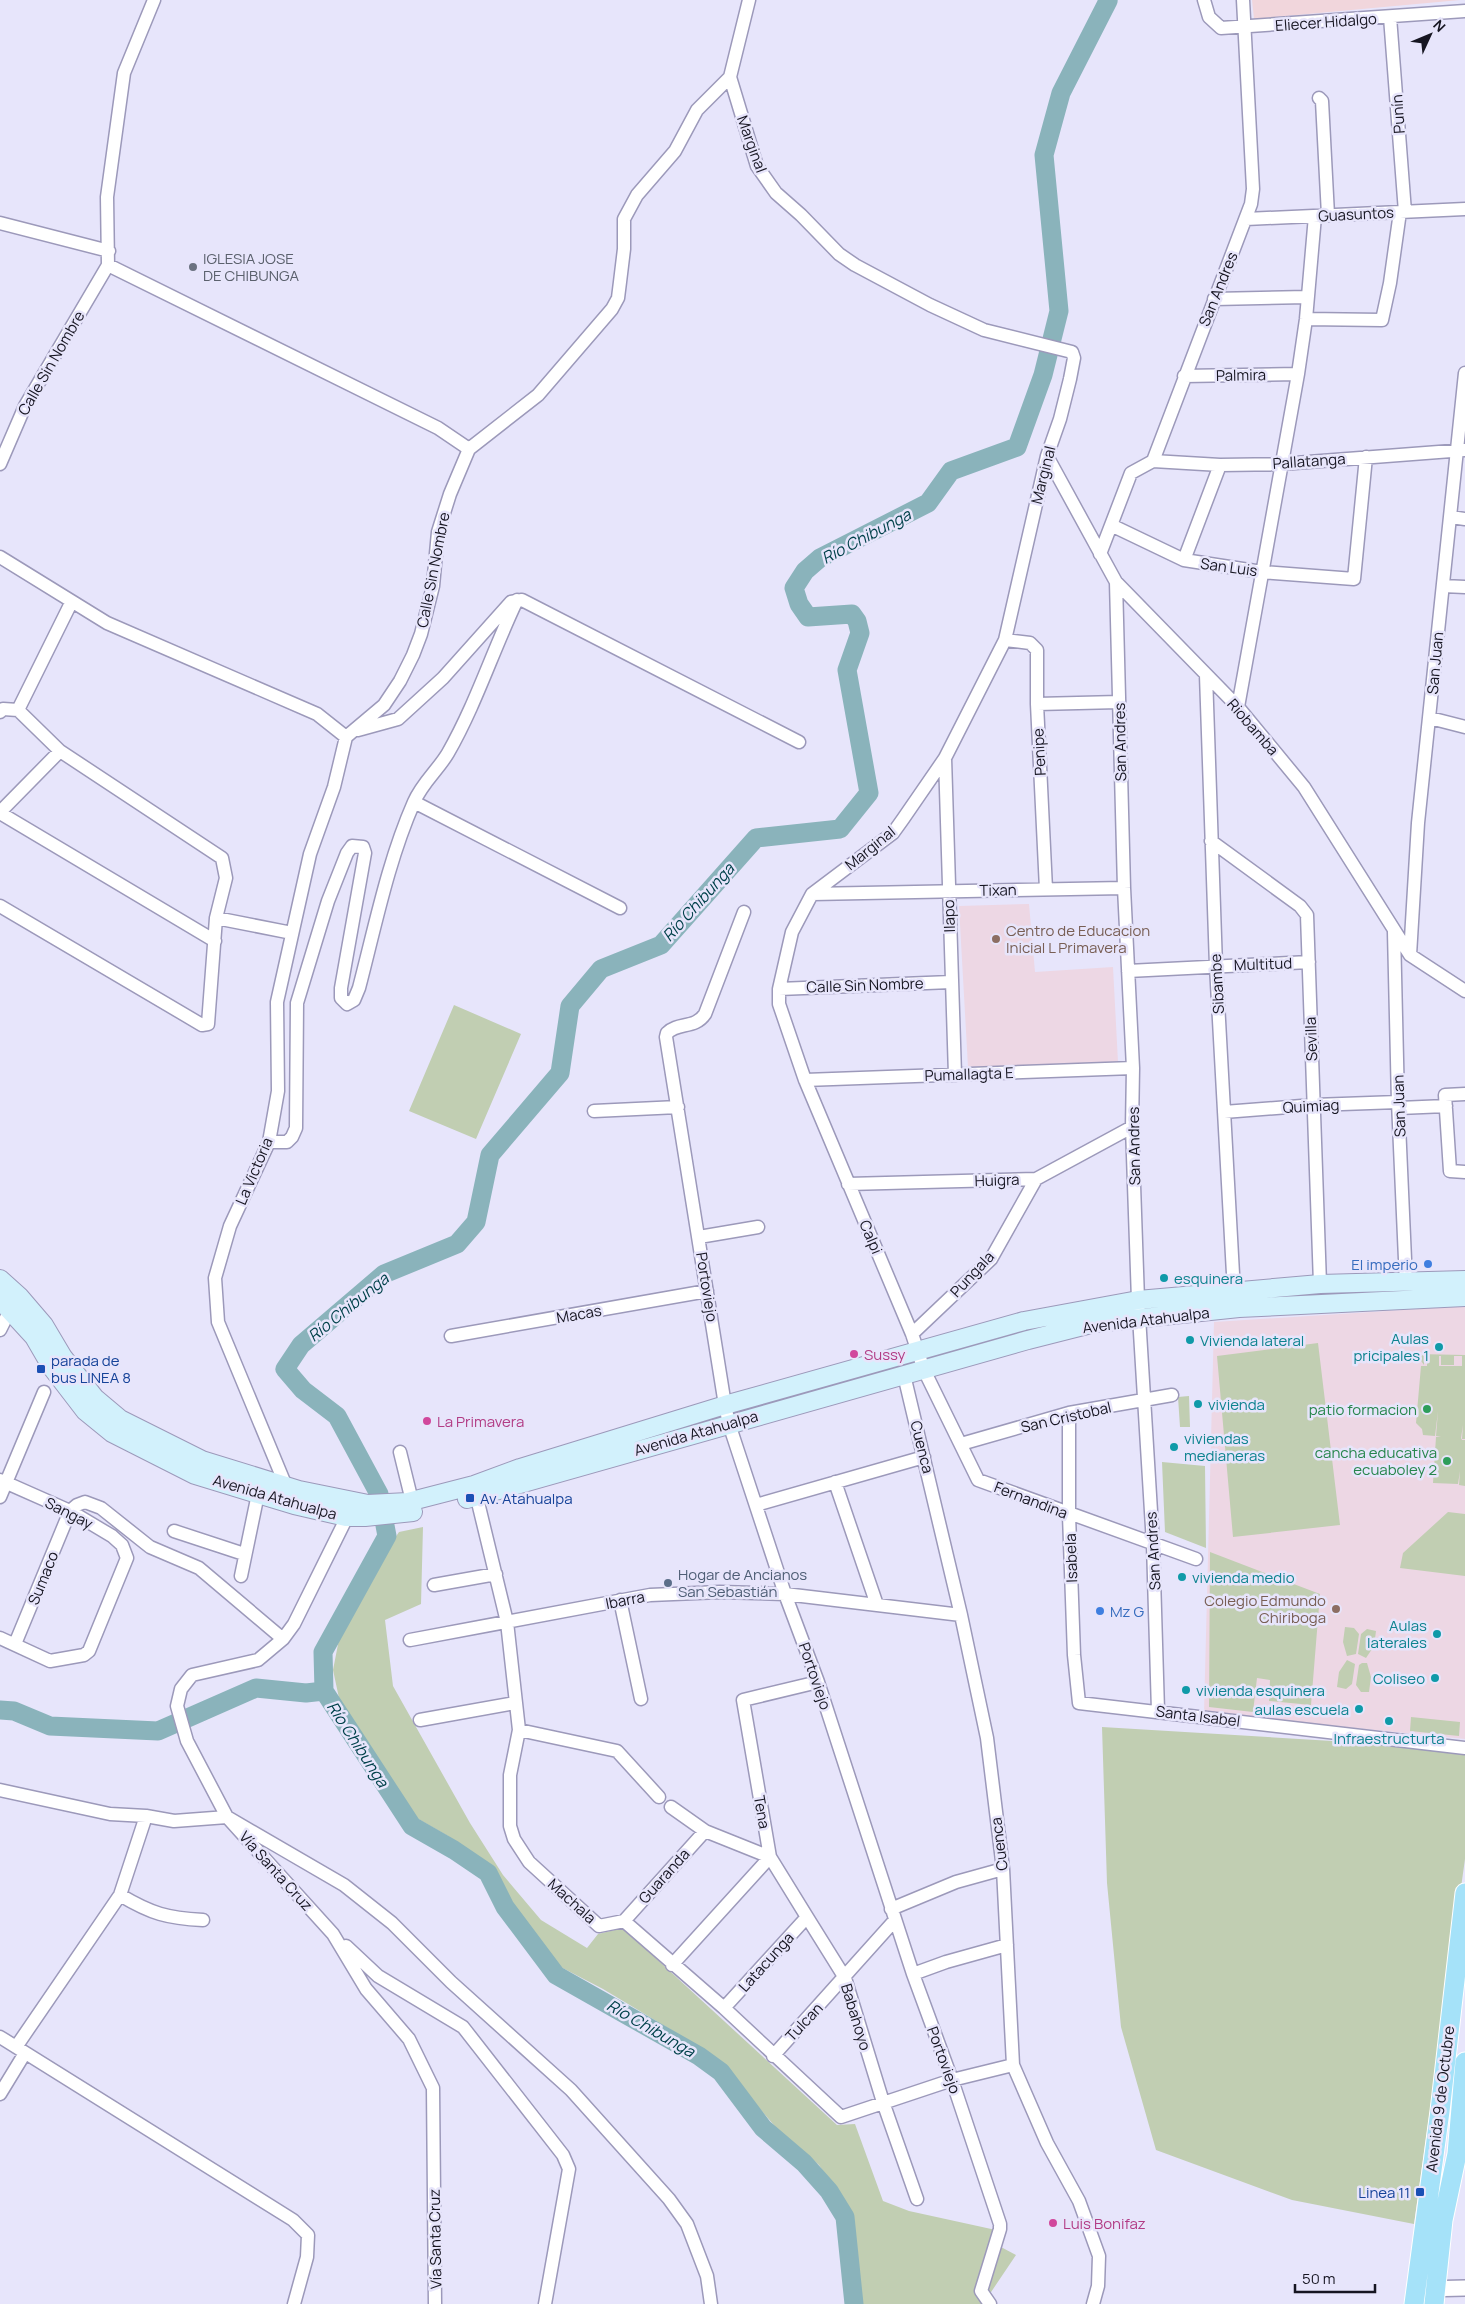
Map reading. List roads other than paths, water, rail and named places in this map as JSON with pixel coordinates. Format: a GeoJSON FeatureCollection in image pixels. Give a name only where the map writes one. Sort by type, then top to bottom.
{"type":"FeatureCollection","features":[{"type":"Feature","properties":{"kind":"main road","name":"Avenida Atahualpa"},"geometry":{"type":"LineString","coordinates":[[0,1279],[20,1297],[44,1325],[63,1357],[95,1398],[120,1419],[202,1460],[359,1510]]}},
{"type":"Feature","properties":{"kind":"main road","name":"Avenida Atahualpa"},"geometry":{"type":"LineString","coordinates":[[475,1490],[520,1468],[726,1405],[1024,1321],[1138,1300],[1320,1284],[1465,1280]]}},
{"type":"Feature","properties":{"kind":"main road","name":"Avenida Atahualpa"},"geometry":{"type":"LineString","coordinates":[[5,1305],[34,1336],[52,1368],[86,1411],[112,1433],[195,1475],[294,1505],[359,1510],[410,1505],[475,1490],[730,1424],[1095,1323],[1140,1320],[1239,1308],[1465,1297]]}},
{"type":"Feature","properties":{"kind":"main road","name":"Avenida 9 de Octubre"},"geometry":{"type":"LineString","coordinates":[[1414,2296],[1440,2111],[1465,1893]]}},
{"type":"Feature","properties":{"kind":"main road","name":"Avenida 9 de Octubre"},"geometry":{"type":"LineString","coordinates":[[1435,2297],[1443,2220],[1461,2153],[1465,2062]]}},
{"type":"Feature","properties":{"kind":"street"},"geometry":{"type":"LineString","coordinates":[[154,0],[124,73],[106,197],[108,265],[438,428],[469,449]]}},
{"type":"Feature","properties":{"kind":"street"},"geometry":{"type":"LineString","coordinates":[[730,78],[749,0]]}},
{"type":"Feature","properties":{"kind":"street","name":"Eliecer Hidalgo"},"geometry":{"type":"LineString","coordinates":[[1204,0],[1209,18],[1215,25],[1221,28],[1246,28],[1465,11]]}},
{"type":"Feature","properties":{"kind":"street","name":"San Andres"},"geometry":{"type":"LineString","coordinates":[[1153,461],[1251,204],[1253,189],[1246,28],[1243,0]]}},
{"type":"Feature","properties":{"kind":"street","name":"Punín"},"geometry":{"type":"LineString","coordinates":[[1306,319],[1382,320],[1402,212],[1390,17]]}},
{"type":"Feature","properties":{"kind":"street","name":"Marginal"},"geometry":{"type":"LineString","coordinates":[[730,78],[757,166],[776,193],[801,215],[839,254],[930,305],[984,330],[1068,349],[1072,352],[1074,358],[1060,419],[1047,456],[1005,640],[945,758],[893,833],[812,894],[792,932],[779,989]]}},
{"type":"Feature","properties":{"kind":"street","name":"Calle Sin Nombre"},"geometry":{"type":"LineString","coordinates":[[351,734],[384,705],[400,681],[413,655],[421,634],[432,586],[438,532],[450,494],[469,449],[538,395],[612,309],[618,298],[624,249],[624,219],[637,196],[675,151],[697,110],[730,78]]}},
{"type":"Feature","properties":{"kind":"street"},"geometry":{"type":"LineString","coordinates":[[1319,98],[1322,101],[1328,215]]}},
{"type":"Feature","properties":{"kind":"street","name":"Guasuntos"},"geometry":{"type":"LineString","coordinates":[[1246,219],[1465,209]]}},
{"type":"Feature","properties":{"kind":"street"},"geometry":{"type":"LineString","coordinates":[[1238,707],[1298,374],[1306,319],[1306,297],[1315,216]]}},
{"type":"Feature","properties":{"kind":"street"},"geometry":{"type":"LineString","coordinates":[[0,223],[109,251]]}},
{"type":"Feature","properties":{"kind":"street","name":"Calle Sin Nombre"},"geometry":{"type":"LineString","coordinates":[[0,464],[25,406],[108,265]]}},
{"type":"Feature","properties":{"kind":"street"},"geometry":{"type":"LineString","coordinates":[[1214,299],[1306,297]]}},
{"type":"Feature","properties":{"kind":"street","name":"San Juan"},"geometry":{"type":"LineString","coordinates":[[1410,954],[1418,824],[1443,586],[1461,450],[1465,372]]}},
{"type":"Feature","properties":{"kind":"street","name":"Palmira"},"geometry":{"type":"LineString","coordinates":[[1184,376],[1298,374]]}},
{"type":"Feature","properties":{"kind":"street","name":"Pallatanga"},"geometry":{"type":"LineString","coordinates":[[1153,461],[1282,464],[1461,450]]}},
{"type":"Feature","properties":{"kind":"street","name":"Riobamba"},"geometry":{"type":"LineString","coordinates":[[1047,456],[1116,582],[1238,707],[1304,787],[1410,954],[1465,991]]}},
{"type":"Feature","properties":{"kind":"street","name":"San Luis"},"geometry":{"type":"LineString","coordinates":[[1113,526],[1184,560],[1262,572],[1354,579],[1366,458]]}},
{"type":"Feature","properties":{"kind":"street"},"geometry":{"type":"LineString","coordinates":[[1100,554],[1113,526],[1131,473],[1153,461]]}},
{"type":"Feature","properties":{"kind":"street"},"geometry":{"type":"LineString","coordinates":[[1184,560],[1220,464]]}},
{"type":"Feature","properties":{"kind":"street"},"geometry":{"type":"LineString","coordinates":[[1452,517],[1465,519]]}},
{"type":"Feature","properties":{"kind":"street"},"geometry":{"type":"LineString","coordinates":[[0,557],[71,603],[107,623],[317,714],[351,734],[398,720],[443,678],[510,602],[522,600],[676,677],[799,742]]}},
{"type":"Feature","properties":{"kind":"street","name":"San Andres"},"geometry":{"type":"LineString","coordinates":[[1116,582],[1124,888],[1133,1068],[1132,1127],[1138,1300],[1153,1544],[1158,1711]]}},
{"type":"Feature","properties":{"kind":"street"},"geometry":{"type":"LineString","coordinates":[[1443,586],[1465,587]]}},
{"type":"Feature","properties":{"kind":"street"},"geometry":{"type":"LineString","coordinates":[[269,1142],[287,1142],[292,1137],[296,1128],[297,1003],[328,901],[347,853],[352,846],[358,846],[363,847],[365,853],[341,988],[341,998],[347,1004],[354,1000],[359,988],[393,860],[414,802],[427,779],[447,754],[460,730],[517,600]]}},
{"type":"Feature","properties":{"kind":"street"},"geometry":{"type":"LineString","coordinates":[[18,710],[71,603]]}},
{"type":"Feature","properties":{"kind":"street","name":"Penipe"},"geometry":{"type":"LineString","coordinates":[[1005,640],[1030,643],[1037,650],[1037,704],[1046,889]]}},
{"type":"Feature","properties":{"kind":"street","name":"Sibambe"},"geometry":{"type":"LineString","coordinates":[[1206,675],[1216,966],[1234,1292]]}},
{"type":"Feature","properties":{"kind":"street"},"geometry":{"type":"LineString","coordinates":[[1037,704],[1119,702]]}},
{"type":"Feature","properties":{"kind":"street"},"geometry":{"type":"LineString","coordinates":[[0,906],[205,1026],[208,1024],[216,918],[226,878],[222,858],[60,751],[18,710],[1,709]]}},
{"type":"Feature","properties":{"kind":"street"},"geometry":{"type":"LineString","coordinates":[[1430,718],[1465,727]]}},
{"type":"Feature","properties":{"kind":"street","name":"La Victoria"},"geometry":{"type":"LineString","coordinates":[[294,1505],[218,1322],[215,1278],[230,1226],[269,1142],[278,1091],[277,1002],[310,854],[351,734]]}},
{"type":"Feature","properties":{"kind":"street"},"geometry":{"type":"LineString","coordinates":[[60,751],[0,813],[214,941]]}},
{"type":"Feature","properties":{"kind":"street","name":"Ilapo"},"geometry":{"type":"LineString","coordinates":[[945,758],[955,1074]]}},
{"type":"Feature","properties":{"kind":"street"},"geometry":{"type":"LineString","coordinates":[[414,802],[620,908]]}},
{"type":"Feature","properties":{"kind":"street","name":"Sevilla"},"geometry":{"type":"LineString","coordinates":[[1211,842],[1305,911],[1320,1284]]}},
{"type":"Feature","properties":{"kind":"street","name":"Tixan"},"geometry":{"type":"LineString","coordinates":[[812,894],[1124,888]]}},
{"type":"Feature","properties":{"kind":"street","name":"Portoviejo"},"geometry":{"type":"LineString","coordinates":[[744,912],[705,1014],[694,1024],[670,1029],[667,1033],[726,1405],[730,1424],[785,1594],[818,1682],[912,1974],[952,2080],[1000,2224],[981,2291],[990,2303]]}},
{"type":"Feature","properties":{"kind":"street"},"geometry":{"type":"LineString","coordinates":[[216,918],[292,933]]}},
{"type":"Feature","properties":{"kind":"street","name":"San Juan"},"geometry":{"type":"LineString","coordinates":[[1394,931],[1398,1105],[1406,1282]]}},
{"type":"Feature","properties":{"kind":"street","name":"Multitud"},"geometry":{"type":"LineString","coordinates":[[1128,970],[1308,962]]}},
{"type":"Feature","properties":{"kind":"street","name":"Calle Sin Nombre"},"geometry":{"type":"LineString","coordinates":[[779,989],[951,982]]}},
{"type":"Feature","properties":{"kind":"street","name":"Calpi"},"geometry":{"type":"LineString","coordinates":[[779,989],[779,1004],[805,1080],[912,1334],[924,1370],[978,1480]]}},
{"type":"Feature","properties":{"kind":"street","name":"Pumallagta E"},"geometry":{"type":"LineString","coordinates":[[805,1080],[1133,1068]]}},
{"type":"Feature","properties":{"kind":"street","name":"Quimiag"},"geometry":{"type":"LineString","coordinates":[[1224,1112],[1314,1105],[1398,1105],[1446,1100],[1465,1094]]}},
{"type":"Feature","properties":{"kind":"street"},"geometry":{"type":"LineString","coordinates":[[1446,1100],[1450,1171],[1465,1172]]}},
{"type":"Feature","properties":{"kind":"street"},"geometry":{"type":"LineString","coordinates":[[594,1111],[678,1107]]}},
{"type":"Feature","properties":{"kind":"street","name":"Huigra"},"geometry":{"type":"LineString","coordinates":[[848,1184],[1036,1179],[1132,1127]]}},
{"type":"Feature","properties":{"kind":"street","name":"Pungala"},"geometry":{"type":"LineString","coordinates":[[912,1334],[990,1259],[1036,1179]]}},
{"type":"Feature","properties":{"kind":"street"},"geometry":{"type":"LineString","coordinates":[[699,1238],[758,1227]]}},
{"type":"Feature","properties":{"kind":"street","name":"Macas"},"geometry":{"type":"LineString","coordinates":[[451,1336],[707,1291]]}},
{"type":"Feature","properties":{"kind":"street"},"geometry":{"type":"LineString","coordinates":[[0,1330],[5,1305]]}},
{"type":"Feature","properties":{"kind":"street","name":"Cuenca"},"geometry":{"type":"LineString","coordinates":[[904,1375],[961,1615],[986,1738],[1003,1869],[1013,2065],[1047,2143],[1079,2201],[1099,2256],[1098,2286],[1094,2304]]}},
{"type":"Feature","properties":{"kind":"street"},"geometry":{"type":"LineString","coordinates":[[0,1497],[3,1482],[44,1392]]}},
{"type":"Feature","properties":{"kind":"street","name":"San Cristobal"},"geometry":{"type":"LineString","coordinates":[[961,1444],[1069,1414],[1172,1395]]}},
{"type":"Feature","properties":{"kind":"street","name":"Isabela"},"geometry":{"type":"LineString","coordinates":[[1069,1414],[1069,1514],[1074,1654],[1079,1702]]}},
{"type":"Feature","properties":{"kind":"street"},"geometry":{"type":"LineString","coordinates":[[400,1452],[410,1505]]}},
{"type":"Feature","properties":{"kind":"street"},"geometry":{"type":"LineString","coordinates":[[756,1505],[924,1457]]}},
{"type":"Feature","properties":{"kind":"street","name":"Fernandina"},"geometry":{"type":"LineString","coordinates":[[978,1480],[1196,1559]]}},
{"type":"Feature","properties":{"kind":"street","name":"Sangay"},"geometry":{"type":"LineString","coordinates":[[3,1482],[70,1511],[112,1536],[122,1546],[127,1558],[89,1651],[84,1655],[50,1661],[15,1644]]}},
{"type":"Feature","properties":{"kind":"street"},"geometry":{"type":"LineString","coordinates":[[835,1482],[877,1605]]}},
{"type":"Feature","properties":{"kind":"street","name":"Machala"},"geometry":{"type":"LineString","coordinates":[[475,1490],[507,1622],[519,1730],[510,1775],[510,1826],[514,1839],[529,1862],[599,1926],[624,1921]]}},
{"type":"Feature","properties":{"kind":"street"},"geometry":{"type":"LineString","coordinates":[[241,1576],[244,1554],[258,1494]]}},
{"type":"Feature","properties":{"kind":"street"},"geometry":{"type":"LineString","coordinates":[[70,1511],[77,1505],[85,1502],[101,1508],[150,1547],[200,1568],[283,1639]]}},
{"type":"Feature","properties":{"kind":"street","name":"Vía Santa Cruz"},"geometry":{"type":"LineString","coordinates":[[359,1510],[294,1624],[283,1639],[258,1660],[192,1675],[182,1689],[177,1706],[187,1741],[227,1816],[334,1934],[366,1989],[409,2039],[433,2088],[435,2304]]}},
{"type":"Feature","properties":{"kind":"street","name":"Sumaco"},"geometry":{"type":"LineString","coordinates":[[15,1644],[70,1511]]}},
{"type":"Feature","properties":{"kind":"street"},"geometry":{"type":"LineString","coordinates":[[174,1531],[244,1554]]}},
{"type":"Feature","properties":{"kind":"street"},"geometry":{"type":"LineString","coordinates":[[434,1585],[496,1574]]}},
{"type":"Feature","properties":{"kind":"street","name":"Ibarra"},"geometry":{"type":"LineString","coordinates":[[410,1640],[650,1594],[720,1592],[785,1594],[961,1615]]}},
{"type":"Feature","properties":{"kind":"street"},"geometry":{"type":"LineString","coordinates":[[620,1600],[641,1699]]}},
{"type":"Feature","properties":{"kind":"street"},"geometry":{"type":"LineString","coordinates":[[0,1638],[15,1644]]}},
{"type":"Feature","properties":{"kind":"street","name":"Tena"},"geometry":{"type":"LineString","coordinates":[[770,1857],[743,1700],[818,1682]]}},
{"type":"Feature","properties":{"kind":"street","name":"Santa Isabel"},"geometry":{"type":"LineString","coordinates":[[1079,1702],[1465,1748]]}},
{"type":"Feature","properties":{"kind":"street"},"geometry":{"type":"LineString","coordinates":[[420,1720],[515,1703]]}},
{"type":"Feature","properties":{"kind":"street"},"geometry":{"type":"LineString","coordinates":[[519,1730],[617,1751],[659,1797]]}},
{"type":"Feature","properties":{"kind":"street"},"geometry":{"type":"LineString","coordinates":[[0,1790],[110,1814],[146,1816],[174,1821],[227,1816],[344,1885],[385,1918],[451,1982],[571,2090],[670,2199],[687,2224],[707,2276],[711,2304]]}},
{"type":"Feature","properties":{"kind":"street"},"geometry":{"type":"LineString","coordinates":[[671,1807],[705,1830],[770,1857],[672,1965]]}},
{"type":"Feature","properties":{"kind":"street"},"geometry":{"type":"LineString","coordinates":[[0,2094],[21,2050],[120,1895],[146,1816]]}},
{"type":"Feature","properties":{"kind":"street","name":"Guaranda"},"geometry":{"type":"LineString","coordinates":[[624,1921],[705,1830]]}},
{"type":"Feature","properties":{"kind":"street","name":"Babahoyo"},"geometry":{"type":"LineString","coordinates":[[770,1857],[845,1978],[882,2102],[917,2199]]}},
{"type":"Feature","properties":{"kind":"street","name":"Tulcan"},"geometry":{"type":"LineString","coordinates":[[773,2056],[845,1978],[893,1915],[956,1882],[1003,1869]]}},
{"type":"Feature","properties":{"kind":"street"},"geometry":{"type":"LineString","coordinates":[[120,1895],[140,1907],[170,1918],[203,1920]]}},
{"type":"Feature","properties":{"kind":"street","name":"Latacunga"},"geometry":{"type":"LineString","coordinates":[[724,2008],[807,1917]]}},
{"type":"Feature","properties":{"kind":"street"},"geometry":{"type":"LineString","coordinates":[[624,1921],[672,1965],[724,2008],[773,2056],[841,2117],[952,2080],[1013,2065]]}},
{"type":"Feature","properties":{"kind":"street"},"geometry":{"type":"LineString","coordinates":[[334,1934],[378,1976],[463,2027],[563,2156],[569,2169],[546,2304]]}},
{"type":"Feature","properties":{"kind":"street"},"geometry":{"type":"LineString","coordinates":[[912,1974],[946,1962],[1007,1945]]}},
{"type":"Feature","properties":{"kind":"street"},"geometry":{"type":"LineString","coordinates":[[0,2037],[293,2220],[308,2235],[307,2257],[294,2304]]}},
{"type":"Feature","properties":{"kind":"street"},"geometry":{"type":"LineString","coordinates":[[1414,2296],[1435,2297],[1465,2288]]}},
{"type":"Feature","properties":{"kind":"waterway","name":"Río Chibunga"},"geometry":{"type":"LineString","coordinates":[[854,2304],[845,2217],[829,2191],[804,2163],[763,2128],[721,2072],[699,2056],[556,1975],[505,1907],[488,1873],[454,1850],[412,1826],[324,1691],[323,1652],[387,1536],[379,1494],[337,1416],[303,1390],[285,1369],[301,1345],[384,1274],[457,1244],[476,1222],[490,1155],[560,1073],[570,1006],[601,969],[661,945],[756,838],[840,829],[869,793],[847,670],[860,633],[857,621],[852,614],[808,617],[799,604],[794,588],[805,571],[820,558],[928,503],[951,471],[1017,447],[1043,375],[1059,311],[1044,155],[1061,93],[1107,0]]}},
{"type":"Feature","properties":{"kind":"waterway"},"geometry":{"type":"LineString","coordinates":[[0,1710],[14,1711],[50,1726],[158,1731],[256,1688],[306,1693],[324,1691]]}},
{"type":"Feature","properties":{"kind":"place","name":"IGLESIA JOSE DE CHIBUNGA"},"geometry":{"type":"Point","coordinates":[193,267]}},
{"type":"Feature","properties":{"kind":"place","name":"Centro de Educacion Inicial L Primavera"},"geometry":{"type":"Point","coordinates":[996,939]}},
{"type":"Feature","properties":{"kind":"place","name":"El imperio"},"geometry":{"type":"Point","coordinates":[1428,1264]}},
{"type":"Feature","properties":{"kind":"place","name":"esquinera"},"geometry":{"type":"Point","coordinates":[1164,1278]}},
{"type":"Feature","properties":{"kind":"place","name":"Vivienda lateral"},"geometry":{"type":"Point","coordinates":[1190,1340]}},
{"type":"Feature","properties":{"kind":"place","name":"Aulas pricipales 1"},"geometry":{"type":"Point","coordinates":[1439,1347]}},
{"type":"Feature","properties":{"kind":"place","name":"Sussy"},"geometry":{"type":"Point","coordinates":[854,1354]}},
{"type":"Feature","properties":{"kind":"place","name":"parada de bus LINEA 8"},"geometry":{"type":"Point","coordinates":[41,1369]}},
{"type":"Feature","properties":{"kind":"place","name":"vivienda"},"geometry":{"type":"Point","coordinates":[1198,1404]}},
{"type":"Feature","properties":{"kind":"place","name":"patio formacion"},"geometry":{"type":"Point","coordinates":[1427,1409]}},
{"type":"Feature","properties":{"kind":"place","name":"La Primavera"},"geometry":{"type":"Point","coordinates":[427,1421]}},
{"type":"Feature","properties":{"kind":"place","name":"viviendas medianeras"},"geometry":{"type":"Point","coordinates":[1174,1447]}},
{"type":"Feature","properties":{"kind":"place","name":"cancha educativa ecuaboley 2"},"geometry":{"type":"Point","coordinates":[1447,1461]}},
{"type":"Feature","properties":{"kind":"place","name":"Av. Atahualpa"},"geometry":{"type":"Point","coordinates":[470,1498]}},
{"type":"Feature","properties":{"kind":"place","name":"vivienda medio"},"geometry":{"type":"Point","coordinates":[1182,1577]}},
{"type":"Feature","properties":{"kind":"place","name":"Hogar de Ancianos San Sebastián"},"geometry":{"type":"Point","coordinates":[668,1583]}},
{"type":"Feature","properties":{"kind":"place","name":"Colegio Edmundo Chiriboga"},"geometry":{"type":"Point","coordinates":[1336,1609]}},
{"type":"Feature","properties":{"kind":"place","name":"Mz G"},"geometry":{"type":"Point","coordinates":[1100,1611]}},
{"type":"Feature","properties":{"kind":"place","name":"Aulas laterales"},"geometry":{"type":"Point","coordinates":[1437,1634]}},
{"type":"Feature","properties":{"kind":"place","name":"Coliseo"},"geometry":{"type":"Point","coordinates":[1435,1678]}},
{"type":"Feature","properties":{"kind":"place","name":"vivienda esquinera"},"geometry":{"type":"Point","coordinates":[1186,1690]}},
{"type":"Feature","properties":{"kind":"place","name":"aulas escuela"},"geometry":{"type":"Point","coordinates":[1359,1709]}},
{"type":"Feature","properties":{"kind":"place","name":"Infraestructurta"},"geometry":{"type":"Point","coordinates":[1389,1721]}},
{"type":"Feature","properties":{"kind":"place","name":"Linea 11"},"geometry":{"type":"Point","coordinates":[1420,2192]}},
{"type":"Feature","properties":{"kind":"place","name":"Luis Bonifaz"},"geometry":{"type":"Point","coordinates":[1053,2223]}}]}
